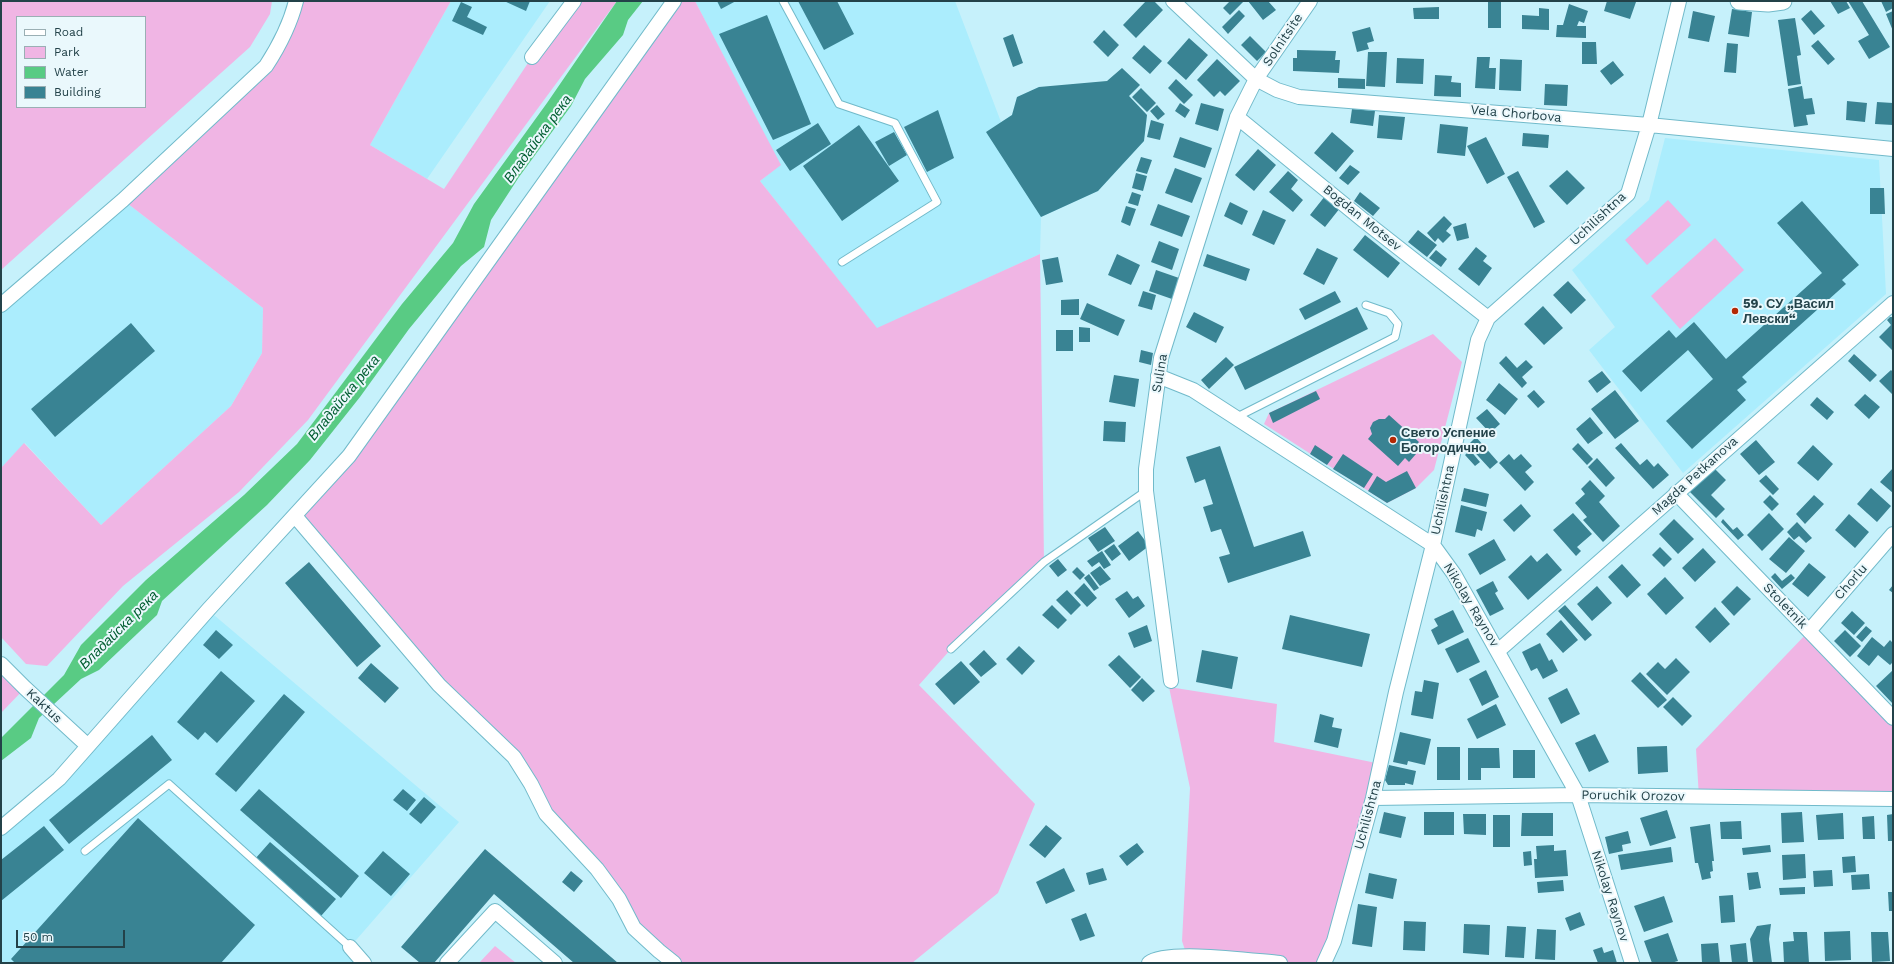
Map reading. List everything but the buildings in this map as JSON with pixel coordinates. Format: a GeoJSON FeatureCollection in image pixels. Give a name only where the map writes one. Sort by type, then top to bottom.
{"type":"FeatureCollection","features":[{"type":"Feature","properties":{"kind":"street"},"geometry":{"type":"LineString","coordinates":[[1,305],[123,200],[266,66],[280,44],[296,1]]}},
{"type":"Feature","properties":{"kind":"street"},"geometry":{"type":"LineString","coordinates":[[532,57],[574,1]]}},
{"type":"Feature","properties":{"kind":"street"},"geometry":{"type":"LineString","coordinates":[[1,828],[59,779],[208,610],[296,516],[353,450],[674,1]]}},
{"type":"Feature","properties":{"kind":"street","name":"Vela Chorbova"},"geometry":{"type":"LineString","coordinates":[[1173,1],[1256,79],[1277,90],[1299,97],[1649,125],[1893,149]]}},
{"type":"Feature","properties":{"kind":"street","name":"Solnitsite"},"geometry":{"type":"LineString","coordinates":[[1256,79],[1310,1]]}},
{"type":"Feature","properties":{"kind":"street","name":"Uchilishtna"},"geometry":{"type":"LineString","coordinates":[[1324,963],[1334,940],[1373,798],[1396,692],[1433,545],[1478,340],[1488,318],[1628,194],[1649,125],[1679,1]]}},
{"type":"Feature","properties":{"kind":"street"},"geometry":{"type":"LineString","coordinates":[[1739,1],[1768,3],[1783,1]]}},
{"type":"Feature","properties":{"kind":"street","name":"Sulina"},"geometry":{"type":"LineString","coordinates":[[1171,681],[1146,491],[1146,469],[1158,376],[1161,358],[1237,117],[1256,79]]}},
{"type":"Feature","properties":{"kind":"street","name":"Bogdan Motsev"},"geometry":{"type":"LineString","coordinates":[[1237,117],[1363,220],[1488,318]]}},
{"type":"Feature","properties":{"kind":"street","name":"Magda Petkanova"},"geometry":{"type":"LineString","coordinates":[[1498,651],[1893,303]]}},
{"type":"Feature","properties":{"kind":"street","name":"Nikolay Raynov"},"geometry":{"type":"LineString","coordinates":[[1158,376],[1193,390],[1433,545],[1454,574],[1578,795],[1632,963]]}},
{"type":"Feature","properties":{"kind":"street","name":"Stoletnik"},"geometry":{"type":"LineString","coordinates":[[1676,493],[1893,718]]}},
{"type":"Feature","properties":{"kind":"street"},"geometry":{"type":"LineString","coordinates":[[296,516],[439,684],[514,757],[531,784],[546,814],[597,869],[619,899],[634,928],[658,951],[674,963]]}},
{"type":"Feature","properties":{"kind":"street","name":"Chorlu"},"geometry":{"type":"LineString","coordinates":[[1809,631],[1893,534]]}},
{"type":"Feature","properties":{"kind":"street","name":"Kaktus"},"geometry":{"type":"LineString","coordinates":[[1,664],[88,746]]}},
{"type":"Feature","properties":{"kind":"street","name":"Poruchik Orozov"},"geometry":{"type":"LineString","coordinates":[[1373,798],[1578,795],[1893,799]]}},
{"type":"Feature","properties":{"kind":"street"},"geometry":{"type":"LineString","coordinates":[[447,963],[495,911],[555,963]]}},
{"type":"Feature","properties":{"kind":"street"},"geometry":{"type":"LineString","coordinates":[[350,947],[364,963]]}},
{"type":"Feature","properties":{"kind":"street"},"geometry":{"type":"LineString","coordinates":[[1149,963],[1155,959],[1187,956],[1280,963]]}},
{"type":"Feature","properties":{"kind":"lane"},"geometry":{"type":"LineString","coordinates":[[783,1],[839,104],[895,123],[937,202],[842,262]]}},
{"type":"Feature","properties":{"kind":"lane"},"geometry":{"type":"LineString","coordinates":[[1235,418],[1395,337],[1398,324],[1389,313],[1366,305]]}},
{"type":"Feature","properties":{"kind":"lane"},"geometry":{"type":"LineString","coordinates":[[951,649],[1044,562],[1146,491]]}},
{"type":"Feature","properties":{"kind":"lane"},"geometry":{"type":"LineString","coordinates":[[84,851],[169,784],[350,947]]}},
{"type":"Feature","properties":{"kind":"shaded area"},"geometry":{"type":"Polygon","coordinates":[[[451,1],[550,1],[427,179],[370,145],[451,1]]]}},
{"type":"Feature","properties":{"kind":"shaded area"},"geometry":{"type":"Polygon","coordinates":[[[695,1],[955,1],[1001,122],[1012,115],[1017,97],[1039,87],[1129,96],[1147,115],[1144,141],[1098,191],[1041,217],[1040,254],[877,329],[760,181],[780,165],[695,1]]]}},
{"type":"Feature","properties":{"kind":"shaded area","name":"59. СУ „Васил Левски“"},"geometry":{"type":"Polygon","coordinates":[[[1665,138],[1879,160],[1886,294],[1683,473],[1589,350],[1615,327],[1572,270],[1649,200],[1665,138]]]}},
{"type":"Feature","properties":{"kind":"shaded area"},"geometry":{"type":"Polygon","coordinates":[[[123,200],[263,308],[262,353],[231,406],[101,525],[25,443],[1,468],[1,305],[123,200]]]}},
{"type":"Feature","properties":{"kind":"shaded area"},"geometry":{"type":"Polygon","coordinates":[[[208,610],[459,822],[350,947],[364,963],[1,963],[1,828],[59,779],[208,610]]]}},
{"type":"Feature","properties":{"kind":"green space"},"geometry":{"type":"Polygon","coordinates":[[[1,1],[272,1],[270,14],[250,47],[1,270],[1,1]]]}},
{"type":"Feature","properties":{"kind":"green space"},"geometry":{"type":"Polygon","coordinates":[[[296,1],[451,1],[370,145],[444,189],[532,57],[574,1],[617,1],[308,420],[239,492],[123,586],[47,666],[26,664],[1,637],[1,468],[24,443],[101,525],[231,406],[262,353],[263,308],[123,200],[266,66],[296,1]]]}},
{"type":"Feature","properties":{"kind":"green space"},"geometry":{"type":"Polygon","coordinates":[[[674,1],[695,1],[781,165],[760,181],[877,328],[1040,254],[1044,562],[951,649],[919,685],[1035,804],[998,893],[912,963],[674,963],[659,951],[531,784],[439,685],[295,516],[349,456],[674,1]]]}},
{"type":"Feature","properties":{"kind":"green space"},"geometry":{"type":"Polygon","coordinates":[[[1668,200],[1691,225],[1647,265],[1625,240],[1668,200]]]}},
{"type":"Feature","properties":{"kind":"green space"},"geometry":{"type":"Polygon","coordinates":[[[1715,238],[1744,270],[1680,329],[1651,296],[1715,238]]]}},
{"type":"Feature","properties":{"kind":"green space"},"geometry":{"type":"Polygon","coordinates":[[[1433,334],[1462,362],[1434,470],[1416,488],[1387,503],[1264,424],[1269,413],[1433,334]]]}},
{"type":"Feature","properties":{"kind":"green space"},"geometry":{"type":"Polygon","coordinates":[[[1809,631],[1893,718],[1893,799],[1699,797],[1696,749],[1809,631]]]}},
{"type":"Feature","properties":{"kind":"green space"},"geometry":{"type":"Polygon","coordinates":[[[1,664],[25,688],[1,713],[1,664]]]}},
{"type":"Feature","properties":{"kind":"green space"},"geometry":{"type":"Polygon","coordinates":[[[1169,687],[1277,704],[1274,742],[1381,764],[1324,963],[1280,963],[1187,956],[1182,941],[1190,788],[1169,687]]]}},
{"type":"Feature","properties":{"kind":"green space"},"geometry":{"type":"Polygon","coordinates":[[[495,946],[516,963],[479,963],[495,946]]]}},
{"type":"Feature","properties":{"kind":"water","name":"Владайска река"},"geometry":{"type":"Polygon","coordinates":[[[617,1],[643,1],[628,20],[623,35],[585,79],[571,106],[519,177],[491,220],[484,247],[461,266],[409,329],[360,397],[310,460],[267,505],[162,601],[157,615],[99,670],[81,679],[39,718],[31,738],[1,761],[1,738],[64,675],[81,645],[146,580],[244,495],[297,444],[402,304],[453,243],[474,204],[547,103],[617,1]]]}},
{"type":"Feature","properties":{"kind":"place","name":"59. СУ „Васил Левски“"},"geometry":{"type":"Point","coordinates":[1735,311]}},
{"type":"Feature","properties":{"kind":"place","name":"Свето Успение Богородично"},"geometry":{"type":"Point","coordinates":[1393,440]}}]}
